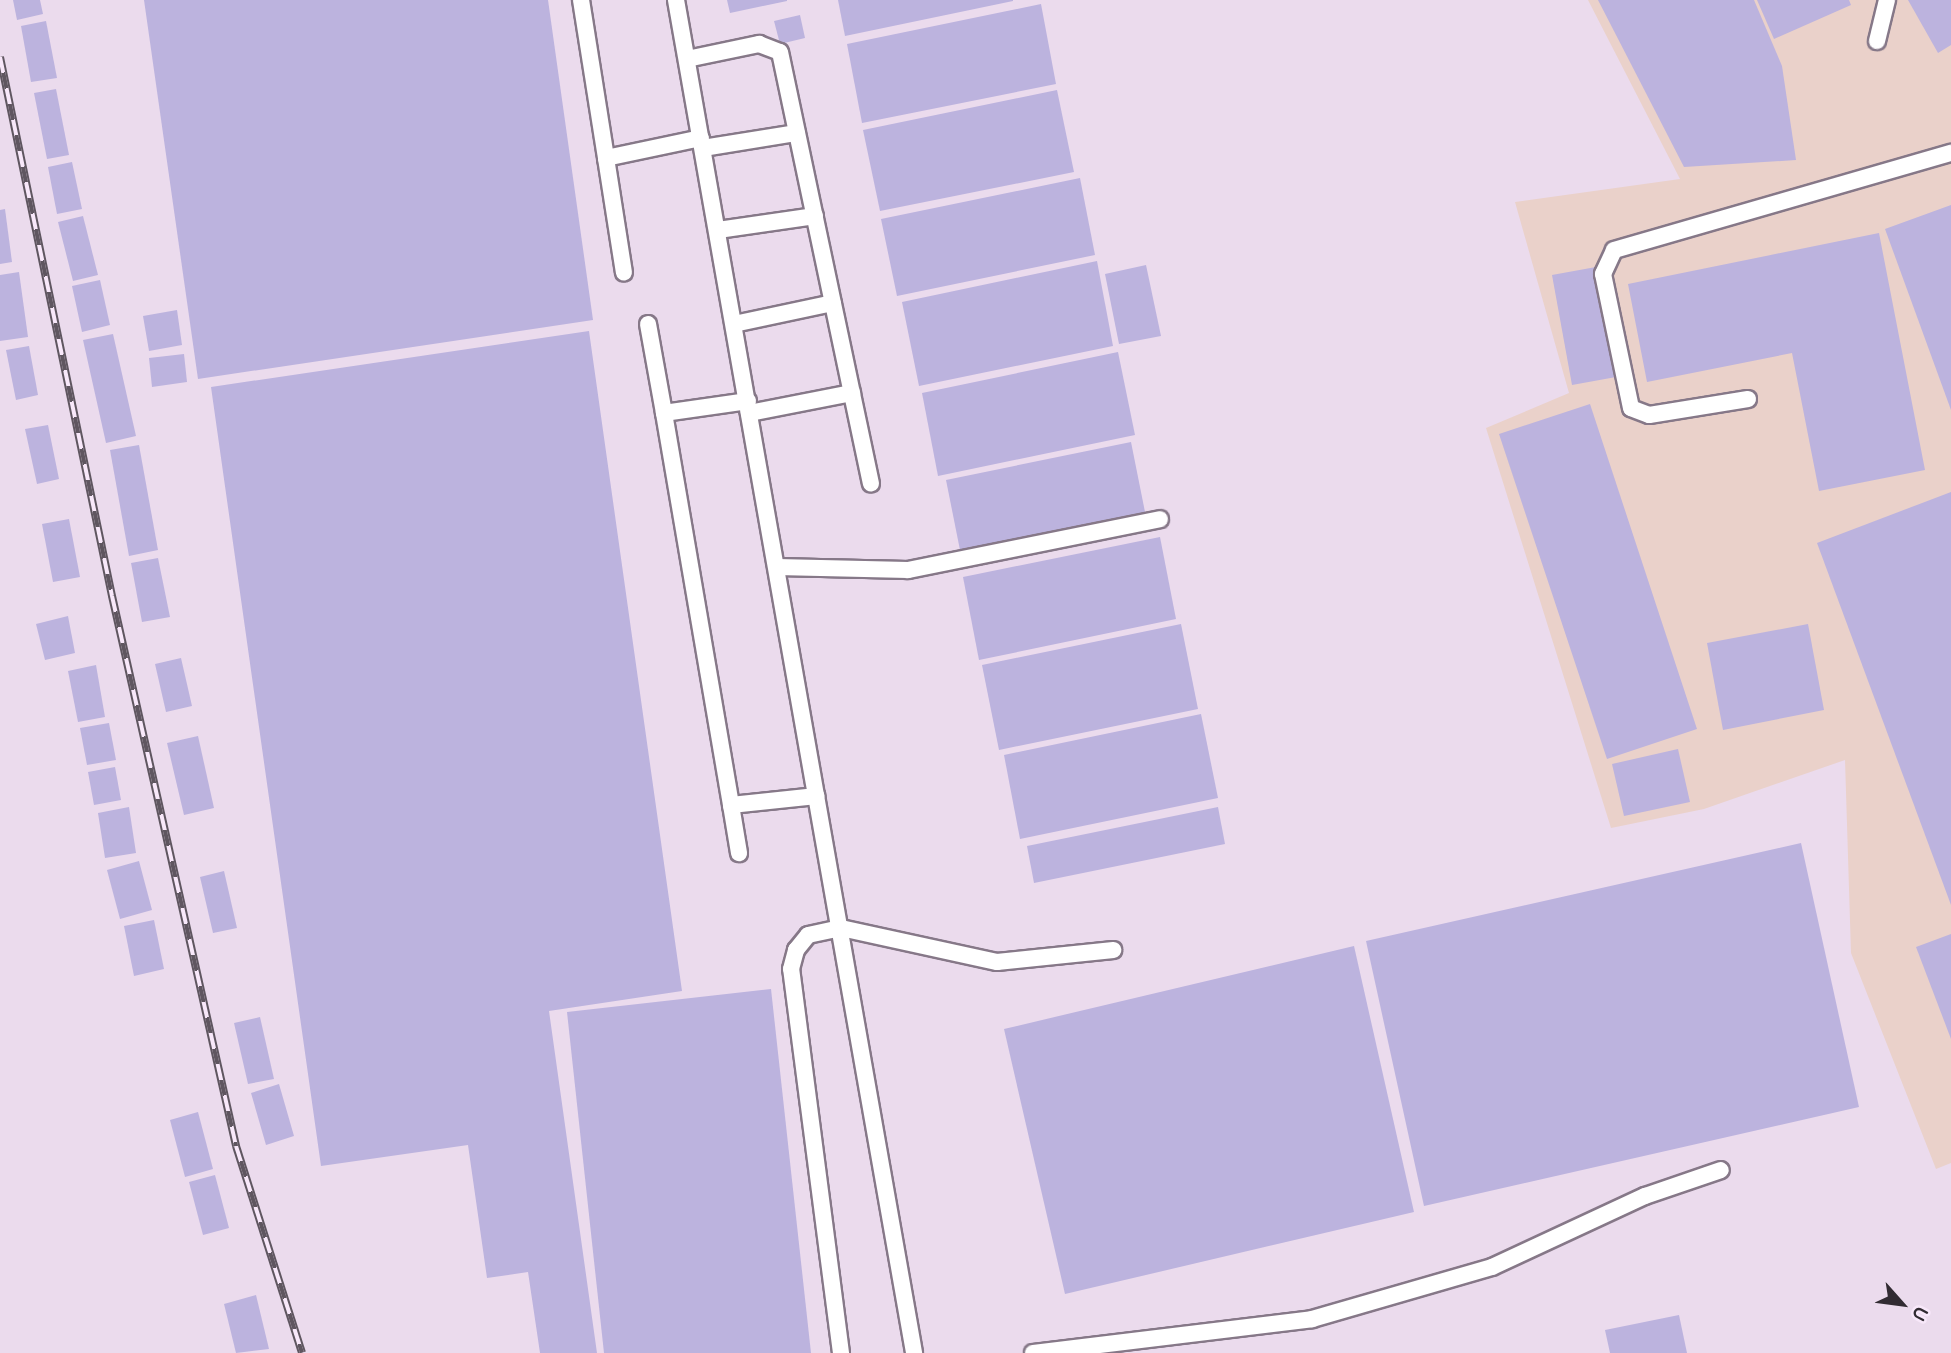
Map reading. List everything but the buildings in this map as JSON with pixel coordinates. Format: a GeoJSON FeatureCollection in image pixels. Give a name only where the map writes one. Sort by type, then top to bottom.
{"type":"FeatureCollection","features":[{"type":"Feature","properties":{"kind":"lane"},"geometry":{"type":"LineString","coordinates":[[581,0],[624,273]]}},
{"type":"Feature","properties":{"kind":"lane"},"geometry":{"type":"LineString","coordinates":[[676,0],[914,1353]]}},
{"type":"Feature","properties":{"kind":"lane"},"geometry":{"type":"LineString","coordinates":[[1877,41],[1887,0]]}},
{"type":"Feature","properties":{"kind":"lane"},"geometry":{"type":"LineString","coordinates":[[687,59],[772,44],[780,52],[871,483]]}},
{"type":"Feature","properties":{"kind":"lane"},"geometry":{"type":"LineString","coordinates":[[606,158],[797,132]]}},
{"type":"Feature","properties":{"kind":"lane"},"geometry":{"type":"LineString","coordinates":[[1748,399],[1649,415],[1630,408],[1603,274],[1614,250],[1951,153]]}},
{"type":"Feature","properties":{"kind":"lane"},"geometry":{"type":"LineString","coordinates":[[718,230],[815,216]]}},
{"type":"Feature","properties":{"kind":"lane"},"geometry":{"type":"LineString","coordinates":[[734,324],[833,303]]}},
{"type":"Feature","properties":{"kind":"lane"},"geometry":{"type":"LineString","coordinates":[[648,324],[739,853]]}},
{"type":"Feature","properties":{"kind":"lane"},"geometry":{"type":"LineString","coordinates":[[664,413],[748,407],[852,393]]}},
{"type":"Feature","properties":{"kind":"lane"},"geometry":{"type":"LineString","coordinates":[[777,567],[908,570],[1160,519]]}},
{"type":"Feature","properties":{"kind":"lane"},"geometry":{"type":"LineString","coordinates":[[731,805],[817,796]]}},
{"type":"Feature","properties":{"kind":"lane"},"geometry":{"type":"LineString","coordinates":[[841,1353],[791,970],[808,935],[841,928],[997,962],[1112,950]]}},
{"type":"Feature","properties":{"kind":"lane"},"geometry":{"type":"LineString","coordinates":[[1033,1353],[1312,1319],[1492,1267],[1644,1196],[1721,1170]]}},
{"type":"Feature","properties":{"kind":"shaded area"},"geometry":{"type":"Polygon","coordinates":[[[1588,0],[1951,0],[1951,1163],[1936,1169],[1851,953],[1845,760],[1704,809],[1611,828],[1486,428],[1569,393],[1515,202],[1680,179],[1588,0]]]}},
{"type":"Feature","properties":{"kind":"railway"},"geometry":{"type":"LineString","coordinates":[[0,57],[112,596],[236,1146],[302,1353]]}}]}
